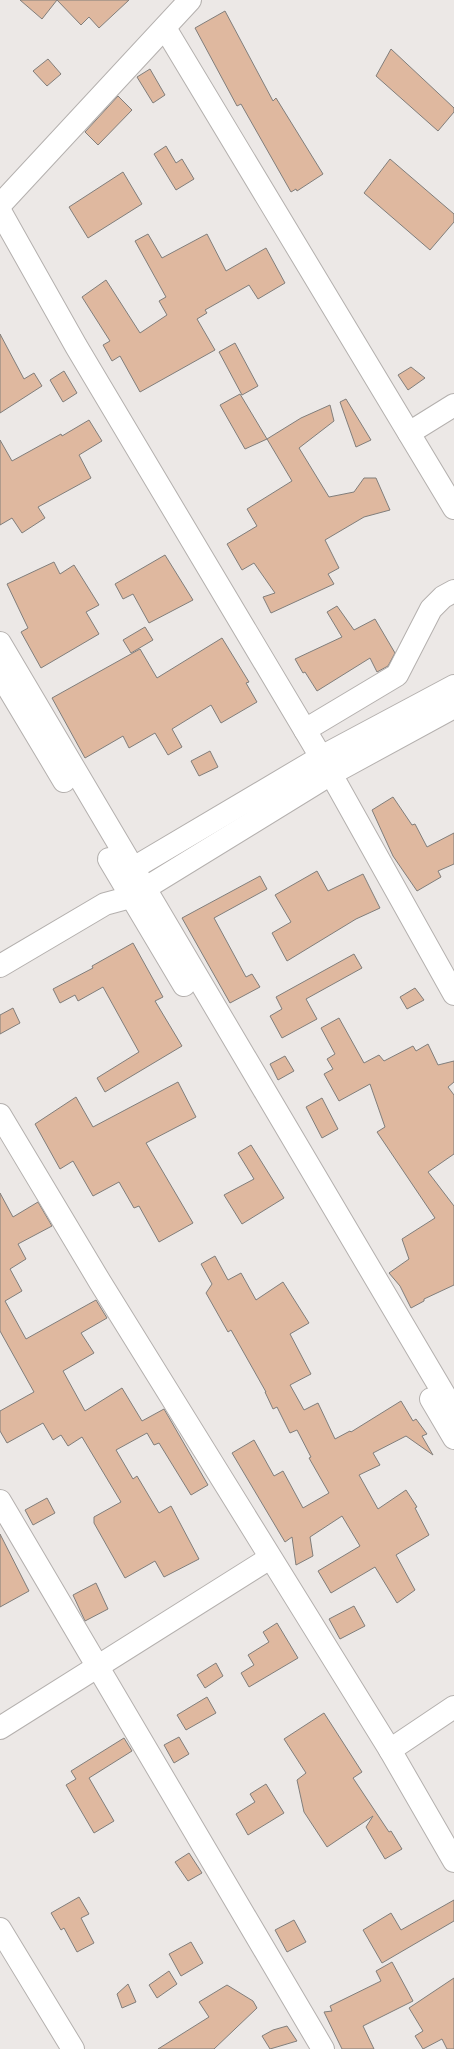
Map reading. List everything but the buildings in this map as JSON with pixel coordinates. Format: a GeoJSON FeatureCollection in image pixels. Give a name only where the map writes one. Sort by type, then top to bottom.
{"type":"FeatureCollection","features":[{"type":"Feature","properties":{"kind":"street"},"geometry":{"type":"LineString","coordinates":[[0,205],[190,0]]}},
{"type":"Feature","properties":{"kind":"street"},"geometry":{"type":"LineString","coordinates":[[165,28],[454,508]]}},
{"type":"Feature","properties":{"kind":"street"},"geometry":{"type":"LineString","coordinates":[[0,210],[76,346],[448,970],[454,994]]}},
{"type":"Feature","properties":{"kind":"street"},"geometry":{"type":"LineString","coordinates":[[409,433],[454,405]]}},
{"type":"Feature","properties":{"kind":"street"},"geometry":{"type":"LineString","coordinates":[[304,730],[397,675],[431,609],[443,597],[454,591]]}},
{"type":"Feature","properties":{"kind":"street"},"geometry":{"type":"LineString","coordinates":[[0,643],[126,873]]}},
{"type":"Feature","properties":{"kind":"street"},"geometry":{"type":"LineString","coordinates":[[0,674],[138,892],[454,1411]]}},
{"type":"Feature","properties":{"kind":"street"},"geometry":{"type":"LineString","coordinates":[[0,966],[105,904],[138,892],[326,766],[454,686]]}},
{"type":"Feature","properties":{"kind":"street"},"geometry":{"type":"LineString","coordinates":[[105,904],[126,873],[326,766],[454,707]]}},
{"type":"Feature","properties":{"kind":"street"},"geometry":{"type":"LineString","coordinates":[[138,892],[454,1438]]}},
{"type":"Feature","properties":{"kind":"street"},"geometry":{"type":"LineString","coordinates":[[0,1115],[270,1558],[390,1750],[454,1861]]}},
{"type":"Feature","properties":{"kind":"street"},"geometry":{"type":"LineString","coordinates":[[0,1501],[323,2049]]}},
{"type":"Feature","properties":{"kind":"street"},"geometry":{"type":"LineString","coordinates":[[0,1728],[270,1558]]}},
{"type":"Feature","properties":{"kind":"street"},"geometry":{"type":"LineString","coordinates":[[390,1750],[454,1707]]}},
{"type":"Feature","properties":{"kind":"street"},"geometry":{"type":"LineString","coordinates":[[0,1929],[73,2049]]}}]}
